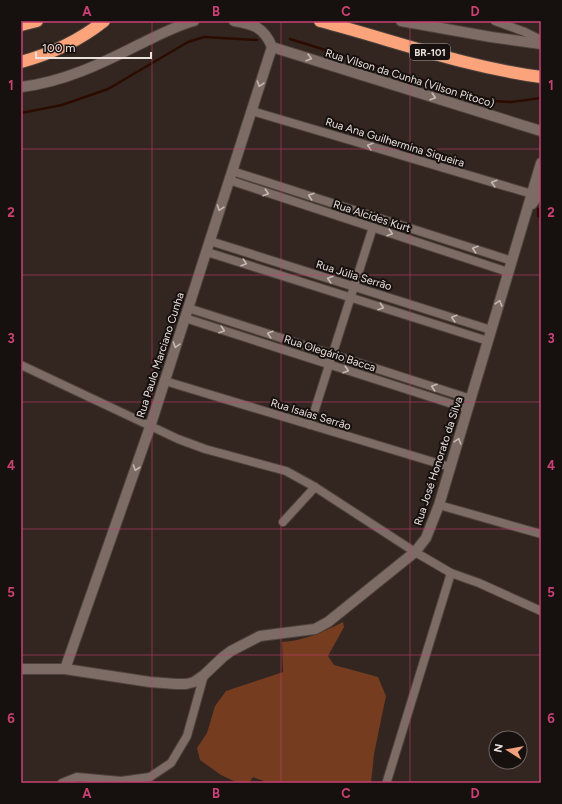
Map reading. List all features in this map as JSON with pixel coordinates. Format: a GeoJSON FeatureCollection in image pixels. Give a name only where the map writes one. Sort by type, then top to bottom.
{"type":"FeatureCollection","features":[{"type":"Feature","properties":{"kind":"highway"},"geometry":{"type":"LineString","coordinates":[[21,25],[37,21]]}},
{"type":"Feature","properties":{"kind":"highway"},"geometry":{"type":"LineString","coordinates":[[21,62],[78,39],[104,21]]}},
{"type":"Feature","properties":{"kind":"highway","name":"BR-101"},"geometry":{"type":"LineString","coordinates":[[320,21],[458,60],[508,72],[541,77]]}},
{"type":"Feature","properties":{"kind":"street"},"geometry":{"type":"LineString","coordinates":[[21,87],[53,81],[76,74],[170,30],[194,21]]}},
{"type":"Feature","properties":{"kind":"street"},"geometry":{"type":"LineString","coordinates":[[234,21],[251,24],[262,30],[269,38],[272,47]]}},
{"type":"Feature","properties":{"kind":"street"},"geometry":{"type":"LineString","coordinates":[[401,21],[541,44]]}},
{"type":"Feature","properties":{"kind":"street"},"geometry":{"type":"LineString","coordinates":[[495,21],[525,32],[541,40]]}},
{"type":"Feature","properties":{"kind":"street","name":"Rua Paulo Marciano Cunha"},"geometry":{"type":"LineString","coordinates":[[65,669],[150,427],[272,47]]}},
{"type":"Feature","properties":{"kind":"street","name":"Rua Vilson da Cunha (Vilson Pitoco)"},"geometry":{"type":"LineString","coordinates":[[272,47],[541,131]]}},
{"type":"Feature","properties":{"kind":"street","name":"Rua Ana Guilhermina Siqueira"},"geometry":{"type":"LineString","coordinates":[[252,111],[537,193]]}},
{"type":"Feature","properties":{"kind":"street"},"geometry":{"type":"LineString","coordinates":[[537,193],[536,180],[541,163]]}},
{"type":"Feature","properties":{"kind":"street","name":"Rua Alcides Kurt"},"geometry":{"type":"LineString","coordinates":[[231,176],[370,215],[512,261]]}},
{"type":"Feature","properties":{"kind":"street","name":"Rua Alcides Kurt"},"geometry":{"type":"LineString","coordinates":[[231,176],[369,226],[508,272]]}},
{"type":"Feature","properties":{"kind":"street","name":"Rua José Honorato da Silva"},"geometry":{"type":"LineString","coordinates":[[21,669],[65,669],[150,682],[176,684],[194,682],[204,675],[223,657],[260,636],[315,629],[328,622],[415,552],[426,538],[439,505],[523,222],[537,193]]}},
{"type":"Feature","properties":{"kind":"street"},"geometry":{"type":"LineString","coordinates":[[310,425],[354,286],[369,226],[370,215]]}},
{"type":"Feature","properties":{"kind":"street","name":"Rua Júlia Serrão"},"geometry":{"type":"LineString","coordinates":[[210,241],[491,330]]}},
{"type":"Feature","properties":{"kind":"street","name":"Rua Júlia Serrão"},"geometry":{"type":"LineString","coordinates":[[207,252],[488,341]]}},
{"type":"Feature","properties":{"kind":"street"},"geometry":{"type":"LineString","coordinates":[[414,317],[417,306]]}},
{"type":"Feature","properties":{"kind":"street","name":"Rua Olegário Bacca"},"geometry":{"type":"LineString","coordinates":[[188,308],[332,354],[469,404]]}},
{"type":"Feature","properties":{"kind":"street","name":"Rua Olegário Bacca"},"geometry":{"type":"LineString","coordinates":[[185,318],[329,365],[469,404]]}},
{"type":"Feature","properties":{"kind":"street"},"geometry":{"type":"LineString","coordinates":[[21,365],[178,439],[205,449],[276,467],[286,471],[315,487],[415,552],[451,573],[479,583],[541,612]]}},
{"type":"Feature","properties":{"kind":"street","name":"Rua Isaías Serrão"},"geometry":{"type":"LineString","coordinates":[[165,381],[450,468]]}},
{"type":"Feature","properties":{"kind":"street"},"geometry":{"type":"LineString","coordinates":[[283,522],[315,487]]}},
{"type":"Feature","properties":{"kind":"street"},"geometry":{"type":"LineString","coordinates":[[439,505],[541,534]]}},
{"type":"Feature","properties":{"kind":"street"},"geometry":{"type":"LineString","coordinates":[[387,781],[451,573]]}},
{"type":"Feature","properties":{"kind":"street"},"geometry":{"type":"LineString","coordinates":[[62,783],[76,777],[121,781],[150,777],[171,763],[187,736],[204,675]]}},
{"type":"Feature","properties":{"kind":"shaded area"},"geometry":{"type":"Polygon","coordinates":[[[343,622],[344,627],[328,656],[334,665],[378,677],[386,696],[374,754],[371,783],[269,783],[253,777],[249,783],[238,783],[221,775],[200,760],[197,748],[207,733],[215,706],[226,691],[283,672],[282,642],[306,638],[343,622]]]}},
{"type":"Feature","properties":{"kind":"waterway"},"geometry":{"type":"LineString","coordinates":[[21,113],[62,105],[108,89],[188,42],[204,37],[257,40]]}},
{"type":"Feature","properties":{"kind":"waterway"},"geometry":{"type":"LineString","coordinates":[[290,39],[494,101],[511,102],[541,98]]}},
{"type":"Feature","properties":{"kind":"waterway"},"geometry":{"type":"LineString","coordinates":[[538,209],[538,216],[541,217]]}}]}
